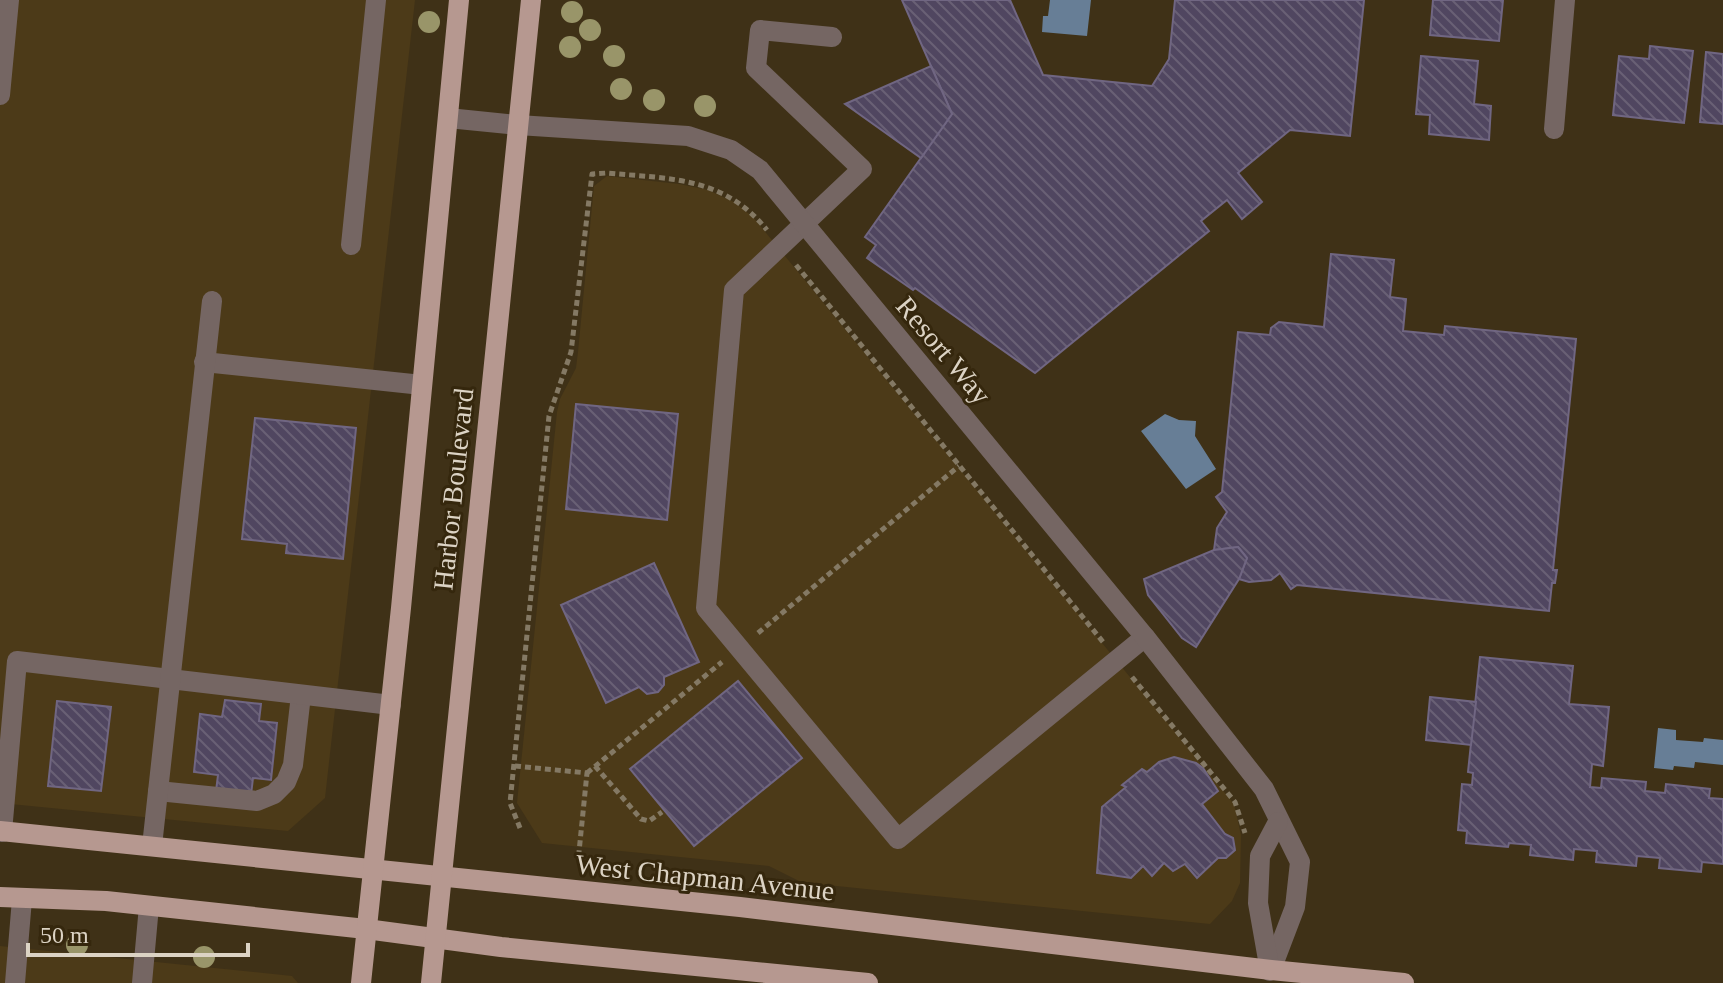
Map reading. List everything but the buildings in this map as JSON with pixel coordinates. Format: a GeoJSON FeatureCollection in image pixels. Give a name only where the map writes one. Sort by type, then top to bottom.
{"type":"FeatureCollection","features":[{"type":"Feature","properties":{"kind":"main road","name":"Harbor Boulevard"},"geometry":{"type":"LineString","coordinates":[[361,983],[459,0]]}},
{"type":"Feature","properties":{"kind":"main road","name":"Harbor Boulevard"},"geometry":{"type":"LineString","coordinates":[[431,983],[531,0]]}},
{"type":"Feature","properties":{"kind":"main road","name":"West Chapman Avenue"},"geometry":{"type":"LineString","coordinates":[[1,832],[740,907],[1270,976],[1404,983]]}},
{"type":"Feature","properties":{"kind":"main road"},"geometry":{"type":"LineString","coordinates":[[0,897],[106,901],[501,947],[868,983]]}},
{"type":"Feature","properties":{"kind":"street"},"geometry":{"type":"LineString","coordinates":[[0,95],[9,0]]}},
{"type":"Feature","properties":{"kind":"street"},"geometry":{"type":"LineString","coordinates":[[351,245],[376,0]]}},
{"type":"Feature","properties":{"kind":"street"},"geometry":{"type":"LineString","coordinates":[[1554,129],[1565,0]]}},
{"type":"Feature","properties":{"kind":"street"},"geometry":{"type":"LineString","coordinates":[[832,37],[760,30],[756,68],[862,169],[734,290],[706,608],[898,839],[1145,637]]}},
{"type":"Feature","properties":{"kind":"street","name":"Resort Way"},"geometry":{"type":"LineString","coordinates":[[448,118],[688,136],[731,150],[760,170],[1145,637],[1264,789],[1300,862],[1295,907],[1270,976]]}},
{"type":"Feature","properties":{"kind":"street"},"geometry":{"type":"LineString","coordinates":[[152,846],[212,301]]}},
{"type":"Feature","properties":{"kind":"street"},"geometry":{"type":"LineString","coordinates":[[204,362],[422,385]]}},
{"type":"Feature","properties":{"kind":"street"},"geometry":{"type":"LineString","coordinates":[[1,832],[17,661],[391,705]]}},
{"type":"Feature","properties":{"kind":"street"},"geometry":{"type":"LineString","coordinates":[[158,791],[257,801],[274,794],[286,782],[293,765],[301,695]]}},
{"type":"Feature","properties":{"kind":"street"},"geometry":{"type":"LineString","coordinates":[[1270,976],[1258,903],[1260,856],[1278,822]]}},
{"type":"Feature","properties":{"kind":"street"},"geometry":{"type":"LineString","coordinates":[[15,983],[22,899]]}},
{"type":"Feature","properties":{"kind":"street"},"geometry":{"type":"LineString","coordinates":[[142,983],[149,906]]}},
{"type":"Feature","properties":{"kind":"path"},"geometry":{"type":"LineString","coordinates":[[520,828],[510,803],[549,416],[571,352],[592,174],[607,173],[701,184],[728,194],[752,211],[1235,802],[1245,827],[1245,837]]}},
{"type":"Feature","properties":{"kind":"path"},"geometry":{"type":"LineString","coordinates":[[579,852],[587,773],[959,466]]}},
{"type":"Feature","properties":{"kind":"path"},"geometry":{"type":"LineString","coordinates":[[515,766],[587,773]]}},
{"type":"Feature","properties":{"kind":"path"},"geometry":{"type":"LineString","coordinates":[[595,766],[641,819],[649,821],[662,812]]}},
{"type":"Feature","properties":{"kind":"shaded area"},"geometry":{"type":"Polygon","coordinates":[[[0,0],[415,0],[325,798],[288,831],[0,803],[0,0]]]}},
{"type":"Feature","properties":{"kind":"shaded area"},"geometry":{"type":"Polygon","coordinates":[[[607,176],[708,190],[734,202],[753,217],[1234,804],[1241,835],[1240,883],[1232,901],[1210,924],[817,884],[799,881],[769,866],[542,843],[517,803],[557,412],[576,368],[594,186],[607,176]]]}},
{"type":"Feature","properties":{"kind":"shaded area"},"geometry":{"type":"Polygon","coordinates":[[[0,946],[292,976],[298,983],[0,983],[0,946]]]}},
{"type":"Feature","properties":{"kind":"water"},"geometry":{"type":"Polygon","coordinates":[[[1050,0],[1091,0],[1087,36],[1042,32],[1043,16],[1048,16],[1050,0]]]}},
{"type":"Feature","properties":{"kind":"water"},"geometry":{"type":"Polygon","coordinates":[[[1165,414],[1179,420],[1196,421],[1195,436],[1216,469],[1186,489],[1141,431],[1165,414]]]}},
{"type":"Feature","properties":{"kind":"water"},"geometry":{"type":"Polygon","coordinates":[[[1658,728],[1676,730],[1676,740],[1723,740],[1723,765],[1695,762],[1694,768],[1654,768],[1658,728]]]}}]}
